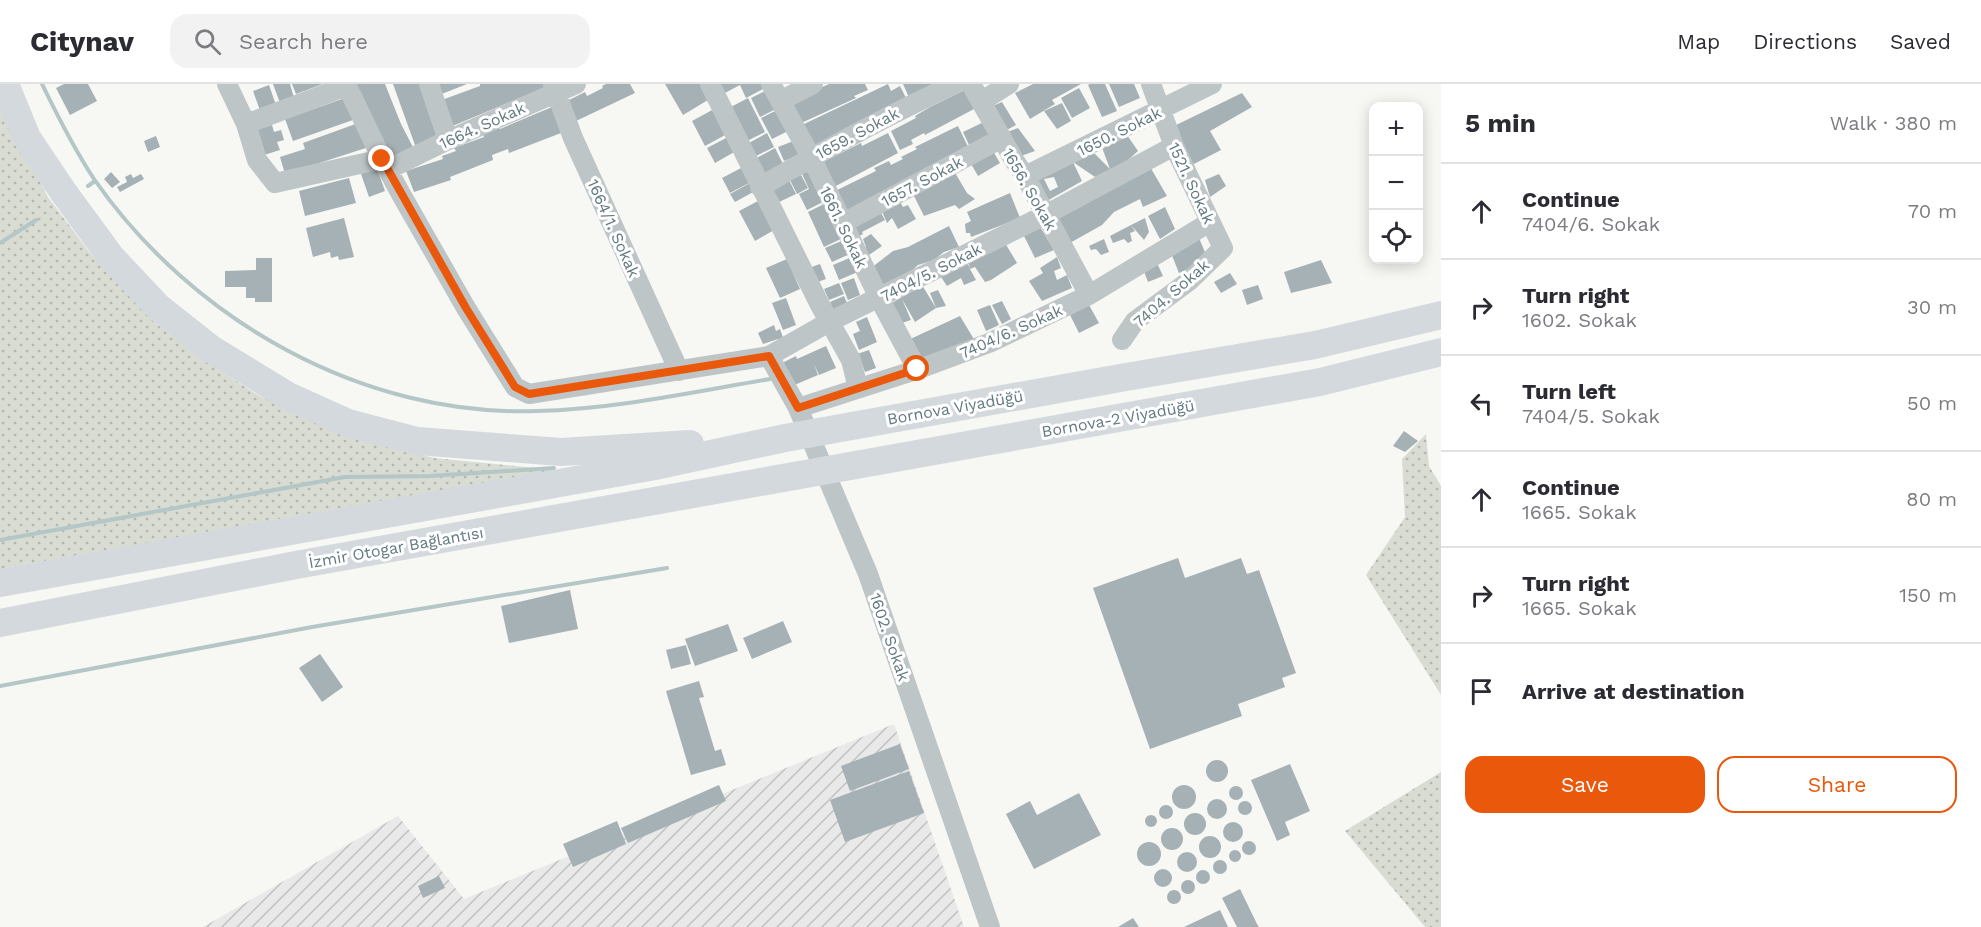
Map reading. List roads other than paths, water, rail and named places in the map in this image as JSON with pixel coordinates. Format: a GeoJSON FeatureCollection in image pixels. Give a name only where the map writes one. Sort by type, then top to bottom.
{"type":"FeatureCollection","features":[{"type":"Feature","properties":{"kind":"highway"},"geometry":{"type":"LineString","coordinates":[[5,84],[27,138],[111,257],[158,307],[202,342],[288,396],[348,423],[417,441],[561,452],[785,438]]}},
{"type":"Feature","properties":{"kind":"highway","name":"Bornova Viyadüğü"},"geometry":{"type":"LineString","coordinates":[[785,438],[1315,345],[1441,315]]}},
{"type":"Feature","properties":{"kind":"highway","name":"Bornova-2 Viyadüğü"},"geometry":{"type":"LineString","coordinates":[[793,476],[1320,382],[1441,352]]}},
{"type":"Feature","properties":{"kind":"highway","name":"İzmir Otogar Bağlantısı"},"geometry":{"type":"LineString","coordinates":[[0,583],[655,466],[785,438]]}},
{"type":"Feature","properties":{"kind":"highway","name":"İzmir Otogar Bağlantısı"},"geometry":{"type":"LineString","coordinates":[[0,623],[296,565],[793,476]]}},
{"type":"Feature","properties":{"kind":"street","name":"1664. Sokak"},"geometry":{"type":"LineString","coordinates":[[227,84],[246,124],[257,160],[275,183],[385,164],[448,140],[555,88],[576,84]]}},
{"type":"Feature","properties":{"kind":"street"},"geometry":{"type":"LineString","coordinates":[[429,84],[448,140]]}},
{"type":"Feature","properties":{"kind":"street"},"geometry":{"type":"LineString","coordinates":[[710,84],[760,187],[850,360],[858,388]]}},
{"type":"Feature","properties":{"kind":"street"},"geometry":{"type":"LineString","coordinates":[[775,93],[813,84]]}},
{"type":"Feature","properties":{"kind":"street","name":"1659. Sokak"},"geometry":{"type":"LineString","coordinates":[[760,187],[908,106],[955,84]]}},
{"type":"Feature","properties":{"kind":"street","name":"1656. Sokak"},"geometry":{"type":"LineString","coordinates":[[971,84],[1025,176],[1089,295]]}},
{"type":"Feature","properties":{"kind":"street"},"geometry":{"type":"LineString","coordinates":[[982,101],[1009,84]]}},
{"type":"Feature","properties":{"kind":"street","name":"1521. Sokak"},"geometry":{"type":"LineString","coordinates":[[1151,84],[1174,146],[1222,248]]}},
{"type":"Feature","properties":{"kind":"street","name":"1650. Sokak"},"geometry":{"type":"LineString","coordinates":[[1025,176],[1212,84]]}},
{"type":"Feature","properties":{"kind":"street"},"geometry":{"type":"LineString","coordinates":[[246,124],[347,85]]}},
{"type":"Feature","properties":{"kind":"street","name":"7404/5. Sokak"},"geometry":{"type":"LineString","coordinates":[[347,85],[385,164],[466,308],[515,387],[529,394],[769,356],[829,322],[1045,215],[1174,146]]}},
{"type":"Feature","properties":{"kind":"street","name":"1664/1. Sokak"},"geometry":{"type":"LineString","coordinates":[[555,88],[573,138],[679,371]]}},
{"type":"Feature","properties":{"kind":"street","name":"1661. Sokak"},"geometry":{"type":"LineString","coordinates":[[775,93],[811,158],[879,298],[917,369]]}},
{"type":"Feature","properties":{"kind":"street","name":"1657. Sokak"},"geometry":{"type":"LineString","coordinates":[[843,224],[1002,138]]}},
{"type":"Feature","properties":{"kind":"street","name":"7404/6. Sokak"},"geometry":{"type":"LineString","coordinates":[[798,408],[978,348],[1089,295],[1210,222]]}},
{"type":"Feature","properties":{"kind":"street","name":"7404. Sokak"},"geometry":{"type":"LineString","coordinates":[[1122,340],[1135,321],[1190,281],[1222,248]]}},
{"type":"Feature","properties":{"kind":"street","name":"1602. Sokak"},"geometry":{"type":"LineString","coordinates":[[769,356],[798,408],[868,574],[990,927]]}},
{"type":"Feature","properties":{"kind":"waterway"},"geometry":{"type":"LineString","coordinates":[[42,84],[60,121],[94,179],[134,230],[181,276],[232,316],[287,350],[346,378],[408,397],[472,409],[537,411],[625,403],[770,379]]}},
{"type":"Feature","properties":{"kind":"waterway"},"geometry":{"type":"LineString","coordinates":[[88,186],[95,181]]}},
{"type":"Feature","properties":{"kind":"waterway"},"geometry":{"type":"LineString","coordinates":[[0,243],[36,220]]}},
{"type":"Feature","properties":{"kind":"waterway"},"geometry":{"type":"LineString","coordinates":[[0,540],[345,477],[430,476],[554,468]]}},
{"type":"Feature","properties":{"kind":"waterway"},"geometry":{"type":"LineString","coordinates":[[0,686],[312,627],[667,568]]}}]}
